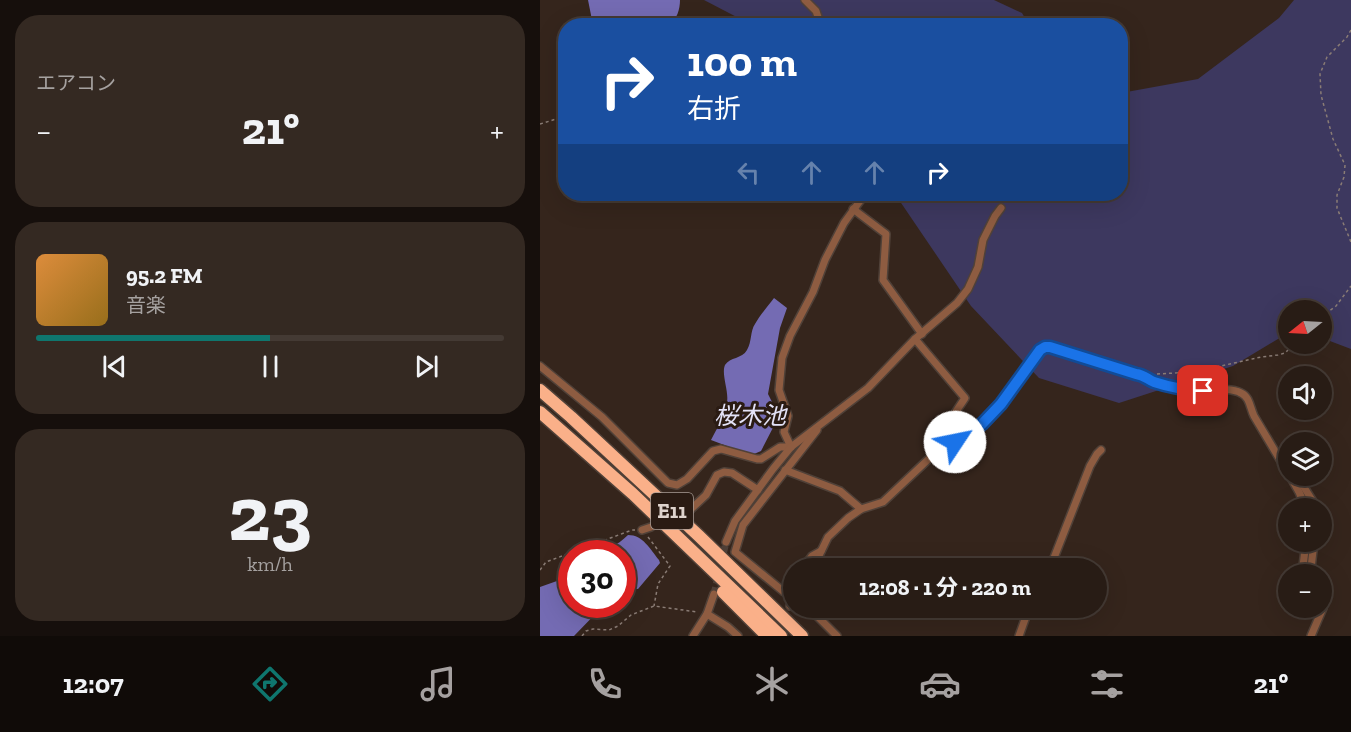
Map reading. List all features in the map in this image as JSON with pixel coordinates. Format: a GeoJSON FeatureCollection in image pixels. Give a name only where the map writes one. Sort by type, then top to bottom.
{"type":"FeatureCollection","features":[{"type":"Feature","properties":{"kind":"highway","name":"E11"},"geometry":{"type":"LineString","coordinates":[[540,390],[699,536],[802,636]]}},
{"type":"Feature","properties":{"kind":"highway","name":"E11"},"geometry":{"type":"LineString","coordinates":[[540,411],[633,494],[781,636]]}},
{"type":"Feature","properties":{"kind":"highway"},"geometry":{"type":"LineString","coordinates":[[633,494],[684,552],[767,636]]}},
{"type":"Feature","properties":{"kind":"street"},"geometry":{"type":"LineString","coordinates":[[805,0],[816,11],[818,18]]}},
{"type":"Feature","properties":{"kind":"street"},"geometry":{"type":"LineString","coordinates":[[791,447],[784,432],[788,416],[779,390],[782,358],[790,336],[813,292],[825,260],[844,223],[860,201]]}},
{"type":"Feature","properties":{"kind":"street"},"geometry":{"type":"LineString","coordinates":[[726,542],[735,521],[791,447],[868,388],[918,336],[957,303],[968,289],[978,267],[983,240],[1001,208]]}},
{"type":"Feature","properties":{"kind":"street"},"geometry":{"type":"LineString","coordinates":[[854,209],[886,234],[884,280],[918,336],[964,399],[951,419],[955,442]]}},
{"type":"Feature","properties":{"kind":"street"},"geometry":{"type":"LineString","coordinates":[[818,558],[828,537],[848,518],[861,509],[883,502],[934,454],[972,433],[1001,404],[1031,361],[1045,347],[1144,375],[1151,381],[1188,390],[1219,389],[1239,392],[1250,402],[1254,416],[1278,456]]}},
{"type":"Feature","properties":{"kind":"street"},"geometry":{"type":"LineString","coordinates":[[540,366],[602,417],[668,483],[677,484],[687,479],[713,451],[720,449],[761,459],[780,447],[791,447]]}},
{"type":"Feature","properties":{"kind":"street"},"geometry":{"type":"LineString","coordinates":[[783,591],[735,552],[743,525],[820,426]]}},
{"type":"Feature","properties":{"kind":"street"},"geometry":{"type":"LineString","coordinates":[[1054,558],[1090,466],[1096,454],[1101,450]]}},
{"type":"Feature","properties":{"kind":"street"},"geometry":{"type":"LineString","coordinates":[[785,470],[840,491],[861,509]]}},
{"type":"Feature","properties":{"kind":"street"},"geometry":{"type":"LineString","coordinates":[[690,510],[706,495],[717,475],[724,472],[732,473],[758,490]]}},
{"type":"Feature","properties":{"kind":"street"},"geometry":{"type":"LineString","coordinates":[[642,530],[651,527]]}},
{"type":"Feature","properties":{"kind":"street"},"geometry":{"type":"LineString","coordinates":[[810,558],[821,551]]}},
{"type":"Feature","properties":{"kind":"street"},"geometry":{"type":"LineString","coordinates":[[693,636],[707,614],[714,594]]}},
{"type":"Feature","properties":{"kind":"street"},"geometry":{"type":"LineString","coordinates":[[707,614],[738,636]]}},
{"type":"Feature","properties":{"kind":"street"},"geometry":{"type":"LineString","coordinates":[[819,618],[837,636]]}},
{"type":"Feature","properties":{"kind":"street"},"geometry":{"type":"LineString","coordinates":[[1019,636],[1025,618]]}},
{"type":"Feature","properties":{"kind":"street"},"geometry":{"type":"LineString","coordinates":[[1311,636],[1317,618]]}},
{"type":"Feature","properties":{"kind":"path"},"geometry":{"type":"LineString","coordinates":[[1351,30],[1327,57],[1320,74],[1321,95],[1333,139],[1345,165],[1344,177],[1337,195],[1337,208],[1351,242]]}},
{"type":"Feature","properties":{"kind":"path"},"geometry":{"type":"LineString","coordinates":[[540,124],[558,118]]}},
{"type":"Feature","properties":{"kind":"path"},"geometry":{"type":"LineString","coordinates":[[1332,309],[1351,286]]}},
{"type":"Feature","properties":{"kind":"path"},"geometry":{"type":"LineString","coordinates":[[1144,375],[1194,372],[1282,354]]}},
{"type":"Feature","properties":{"kind":"path"},"geometry":{"type":"LineString","coordinates":[[540,570],[546,562],[632,530],[642,530],[670,566],[658,584],[654,606]]}},
{"type":"Feature","properties":{"kind":"path"},"geometry":{"type":"LineString","coordinates":[[582,636],[586,631],[593,629],[609,630],[631,615],[654,606],[707,614]]}},
{"type":"Feature","properties":{"kind":"shaded area"},"geometry":{"type":"Polygon","coordinates":[[[704,0],[994,0],[1022,13],[1025,18],[739,18],[704,0]]]}},
{"type":"Feature","properties":{"kind":"shaded area"},"geometry":{"type":"Polygon","coordinates":[[[1294,0],[1351,0],[1351,349],[1332,342],[1332,300],[1278,300],[1278,339],[1233,366],[1119,403],[1039,378],[971,306],[900,201],[1128,201],[1128,92],[1198,79],[1279,18],[1294,0]]]}},
{"type":"Feature","properties":{"kind":"water"},"geometry":{"type":"Polygon","coordinates":[[[588,0],[680,0],[675,18],[592,18],[588,0]]]}},
{"type":"Feature","properties":{"kind":"water","name":"桜木池"},"geometry":{"type":"Polygon","coordinates":[[[774,298],[787,308],[780,328],[768,394],[779,416],[761,451],[748,454],[711,440],[726,407],[725,365],[747,350],[753,327],[774,298]]]}},
{"type":"Feature","properties":{"kind":"water"},"geometry":{"type":"Polygon","coordinates":[[[628,535],[638,537],[649,547],[660,563],[638,589],[636,589],[636,540],[622,540],[628,535]]]}},
{"type":"Feature","properties":{"kind":"water"},"geometry":{"type":"Polygon","coordinates":[[[558,581],[558,618],[591,618],[574,636],[540,636],[540,587],[558,581]]]}},
{"type":"Feature","properties":{"kind":"tunnel"},"geometry":{"type":"LineString","coordinates":[[651,527],[690,510]]}},
{"type":"Feature","properties":{"kind":"tunnel"},"geometry":{"type":"LineString","coordinates":[[714,594],[726,542]]}},
{"type":"Feature","properties":{"kind":"route"},"geometry":{"type":"LineString","coordinates":[[955,442],[972,433],[1001,404],[1031,361],[1045,347],[1144,375],[1151,381],[1188,390],[1203,391]]}}]}
